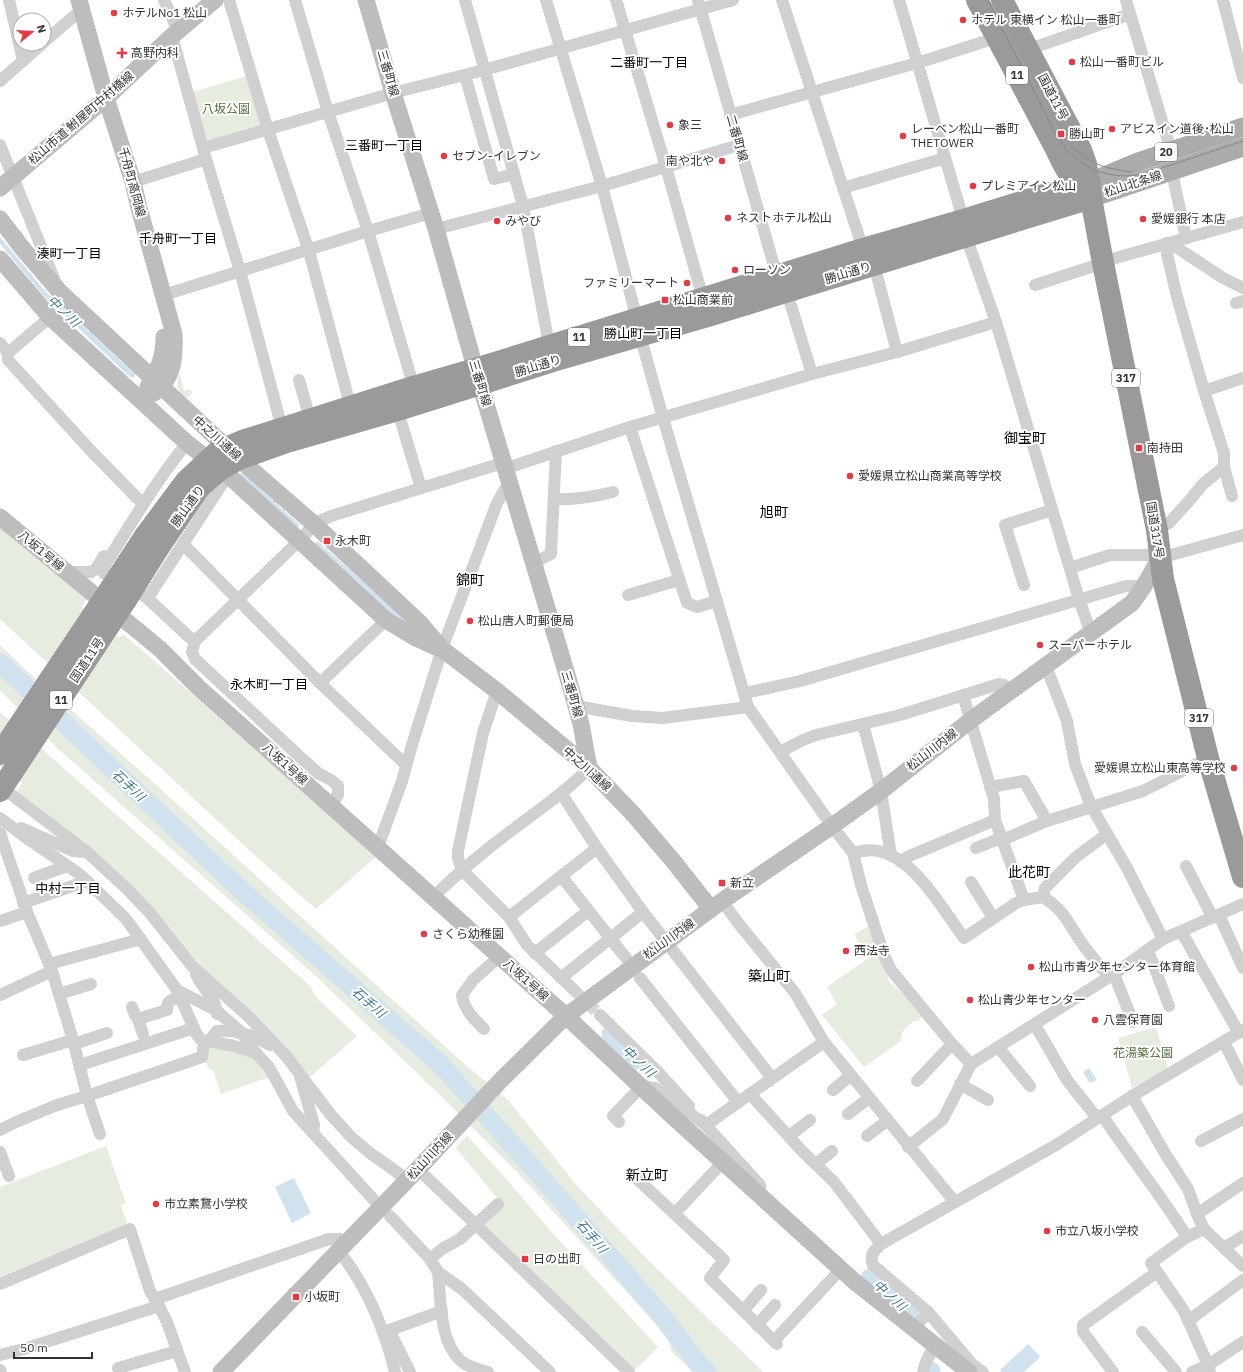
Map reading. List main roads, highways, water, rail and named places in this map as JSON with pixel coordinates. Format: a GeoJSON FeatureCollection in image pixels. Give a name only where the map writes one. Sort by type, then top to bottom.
{"type":"FeatureCollection","features":[{"type":"Feature","properties":{"kind":"highway","name":"国道11号"},"geometry":{"type":"LineString","coordinates":[[977,0],[1056,149],[1063,166],[1085,188]]}},
{"type":"Feature","properties":{"kind":"highway","name":"国道11号"},"geometry":{"type":"LineString","coordinates":[[1002,0],[1081,150],[1086,164],[1085,188]]}},
{"type":"Feature","properties":{"kind":"highway","name":"勝山通り"},"geometry":{"type":"LineString","coordinates":[[225,462],[268,448],[353,415],[551,353],[966,228],[1085,188]]}},
{"type":"Feature","properties":{"kind":"highway","name":"国道317号"},"geometry":{"type":"LineString","coordinates":[[1085,188],[1103,263],[1157,530],[1163,579],[1208,758],[1243,877]]}},
{"type":"Feature","properties":{"kind":"highway","name":"勝山通り"},"geometry":{"type":"LineString","coordinates":[[152,542],[186,481],[225,462],[282,428],[310,419],[353,415]]}},
{"type":"Feature","properties":{"kind":"highway","name":"国道11号"},"geometry":{"type":"LineString","coordinates":[[2,786],[116,604],[152,542]]}},
{"type":"Feature","properties":{"kind":"highway","name":"国道11号"},"geometry":{"type":"LineString","coordinates":[[0,754],[116,604]]}},
{"type":"Feature","properties":{"kind":"main road","name":"松山北条線"},"geometry":{"type":"LineString","coordinates":[[1085,188],[1171,151],[1243,127]]}},
{"type":"Feature","properties":{"kind":"main road","name":"松山北条線"},"geometry":{"type":"LineString","coordinates":[[1085,188],[1172,172],[1243,147]]}},
{"type":"Feature","properties":{"kind":"water"},"geometry":{"type":"Polygon","coordinates":[[[0,237],[46,292],[136,375],[132,378],[129,376],[43,295],[0,244],[0,237]]]}},
{"type":"Feature","properties":{"kind":"water"},"geometry":{"type":"Polygon","coordinates":[[[242,472],[300,525],[296,529],[239,476],[242,472]]]}},
{"type":"Feature","properties":{"kind":"water"},"geometry":{"type":"Polygon","coordinates":[[[317,541],[409,622],[406,626],[314,545],[317,541]]]}},
{"type":"Feature","properties":{"kind":"water"},"geometry":{"type":"Polygon","coordinates":[[[1089,1068],[1097,1080],[1090,1083],[1083,1072],[1089,1068]]]}},
{"type":"Feature","properties":{"kind":"water"},"geometry":{"type":"Polygon","coordinates":[[[294,1178],[311,1213],[292,1223],[275,1187],[294,1178]]]}},
{"type":"Feature","properties":{"kind":"water"},"geometry":{"type":"Polygon","coordinates":[[[1028,1344],[1040,1357],[1024,1372],[1001,1372],[1000,1370],[1028,1344]]]}},
{"type":"Feature","properties":{"kind":"waterway","name":"石手川"},"geometry":{"type":"LineString","coordinates":[[0,663],[242,891],[439,1063],[663,1317],[701,1367],[707,1372]]}},
{"type":"Feature","properties":{"kind":"waterway","name":"中ノ川"},"geometry":{"type":"LineString","coordinates":[[611,1034],[639,1060]]}},
{"type":"Feature","properties":{"kind":"waterway","name":"中ノ川"},"geometry":{"type":"LineString","coordinates":[[870,1278],[909,1313]]}},
{"type":"Feature","properties":{"kind":"tunnel"},"geometry":{"type":"LineString","coordinates":[[574,990],[600,1015]]}},
{"type":"Feature","properties":{"kind":"tram line"},"geometry":{"type":"LineString","coordinates":[[988,0],[1054,131],[1070,153],[1087,166],[1106,174],[1126,176],[1137,175],[1243,141]]}},
{"type":"Feature","properties":{"kind":"tram line"},"geometry":{"type":"LineString","coordinates":[[1071,146],[1085,157],[1099,165],[1132,172]]}},
{"type":"Feature","properties":{"kind":"place","name":"ホテルNo1 松山"},"geometry":{"type":"Point","coordinates":[114,13]}},
{"type":"Feature","properties":{"kind":"place","name":"ホテル 東横イン 松山一番町"},"geometry":{"type":"Point","coordinates":[963,20]}},
{"type":"Feature","properties":{"kind":"place","name":"高野内科"},"geometry":{"type":"Point","coordinates":[122,53]}},
{"type":"Feature","properties":{"kind":"place","name":"松山一番町ビル"},"geometry":{"type":"Point","coordinates":[1072,62]}},
{"type":"Feature","properties":{"kind":"place","name":"象三"},"geometry":{"type":"Point","coordinates":[670,125]}},
{"type":"Feature","properties":{"kind":"place","name":"アビスイン道後･松山"},"geometry":{"type":"Point","coordinates":[1112,129]}},
{"type":"Feature","properties":{"kind":"place","name":"勝山町"},"geometry":{"type":"Point","coordinates":[1061,134]}},
{"type":"Feature","properties":{"kind":"place","name":"レーベン松山一番町 THETOWER"},"geometry":{"type":"Point","coordinates":[903,136]}},
{"type":"Feature","properties":{"kind":"place","name":"セブン-イレブン"},"geometry":{"type":"Point","coordinates":[444,156]}},
{"type":"Feature","properties":{"kind":"place","name":"南や北や"},"geometry":{"type":"Point","coordinates":[722,161]}},
{"type":"Feature","properties":{"kind":"place","name":"プレミアイン松山"},"geometry":{"type":"Point","coordinates":[973,186]}},
{"type":"Feature","properties":{"kind":"place","name":"ネストホテル松山"},"geometry":{"type":"Point","coordinates":[728,218]}},
{"type":"Feature","properties":{"kind":"place","name":"愛媛銀行 本店"},"geometry":{"type":"Point","coordinates":[1143,219]}},
{"type":"Feature","properties":{"kind":"place","name":"みやび"},"geometry":{"type":"Point","coordinates":[497,221]}},
{"type":"Feature","properties":{"kind":"place","name":"ローソン"},"geometry":{"type":"Point","coordinates":[735,270]}},
{"type":"Feature","properties":{"kind":"place","name":"ファミリーマート"},"geometry":{"type":"Point","coordinates":[687,283]}},
{"type":"Feature","properties":{"kind":"place","name":"松山商業前"},"geometry":{"type":"Point","coordinates":[665,300]}},
{"type":"Feature","properties":{"kind":"place","name":"南持田"},"geometry":{"type":"Point","coordinates":[1139,448]}},
{"type":"Feature","properties":{"kind":"place","name":"愛媛県立松山商業高等学校"},"geometry":{"type":"Point","coordinates":[850,476]}},
{"type":"Feature","properties":{"kind":"place","name":"永木町"},"geometry":{"type":"Point","coordinates":[327,541]}},
{"type":"Feature","properties":{"kind":"place","name":"松山唐人町郵便局"},"geometry":{"type":"Point","coordinates":[470,621]}},
{"type":"Feature","properties":{"kind":"place","name":"スーパーホテル"},"geometry":{"type":"Point","coordinates":[1040,645]}},
{"type":"Feature","properties":{"kind":"place","name":"愛媛県立松山東高等学校"},"geometry":{"type":"Point","coordinates":[1234,768]}},
{"type":"Feature","properties":{"kind":"place","name":"新立"},"geometry":{"type":"Point","coordinates":[722,883]}},
{"type":"Feature","properties":{"kind":"place","name":"さくら幼稚園"},"geometry":{"type":"Point","coordinates":[424,934]}},
{"type":"Feature","properties":{"kind":"place","name":"西法寺"},"geometry":{"type":"Point","coordinates":[846,951]}},
{"type":"Feature","properties":{"kind":"place","name":"松山市青少年センター体育館"},"geometry":{"type":"Point","coordinates":[1031,967]}},
{"type":"Feature","properties":{"kind":"place","name":"松山青少年センター"},"geometry":{"type":"Point","coordinates":[970,1000]}},
{"type":"Feature","properties":{"kind":"place","name":"八雲保育園"},"geometry":{"type":"Point","coordinates":[1095,1020]}},
{"type":"Feature","properties":{"kind":"place","name":"市立素鵞小学校"},"geometry":{"type":"Point","coordinates":[156,1204]}},
{"type":"Feature","properties":{"kind":"place","name":"市立八坂小学校"},"geometry":{"type":"Point","coordinates":[1047,1231]}},
{"type":"Feature","properties":{"kind":"place","name":"日の出町"},"geometry":{"type":"Point","coordinates":[525,1259]}},
{"type":"Feature","properties":{"kind":"place","name":"小坂町"},"geometry":{"type":"Point","coordinates":[296,1297]}},
{"type":"Feature","properties":{"kind":"district","name":"二番町一丁目"},"geometry":{"type":"Point","coordinates":[649,62]}},
{"type":"Feature","properties":{"kind":"district","name":"三番町一丁目"},"geometry":{"type":"Point","coordinates":[384,145]}},
{"type":"Feature","properties":{"kind":"district","name":"千舟町一丁目"},"geometry":{"type":"Point","coordinates":[178,238]}},
{"type":"Feature","properties":{"kind":"district","name":"湊町一丁目"},"geometry":{"type":"Point","coordinates":[69,253]}},
{"type":"Feature","properties":{"kind":"district","name":"勝山町一丁目"},"geometry":{"type":"Point","coordinates":[643,333]}},
{"type":"Feature","properties":{"kind":"district","name":"御宝町"},"geometry":{"type":"Point","coordinates":[1025,438]}},
{"type":"Feature","properties":{"kind":"district","name":"旭町"},"geometry":{"type":"Point","coordinates":[774,512]}},
{"type":"Feature","properties":{"kind":"district","name":"錦町"},"geometry":{"type":"Point","coordinates":[470,580]}},
{"type":"Feature","properties":{"kind":"district","name":"永木町一丁目"},"geometry":{"type":"Point","coordinates":[269,684]}},
{"type":"Feature","properties":{"kind":"district","name":"此花町"},"geometry":{"type":"Point","coordinates":[1029,872]}},
{"type":"Feature","properties":{"kind":"district","name":"中村一丁目"},"geometry":{"type":"Point","coordinates":[68,888]}},
{"type":"Feature","properties":{"kind":"district","name":"築山町"},"geometry":{"type":"Point","coordinates":[769,976]}},
{"type":"Feature","properties":{"kind":"district","name":"新立町"},"geometry":{"type":"Point","coordinates":[647,1175]}},
{"type":"Feature","properties":{"kind":"park label","name":"八坂公園"},"geometry":{"type":"Point","coordinates":[226,109]}},
{"type":"Feature","properties":{"kind":"park label","name":"花湯築公園"},"geometry":{"type":"Point","coordinates":[1143,1053]}}]}
